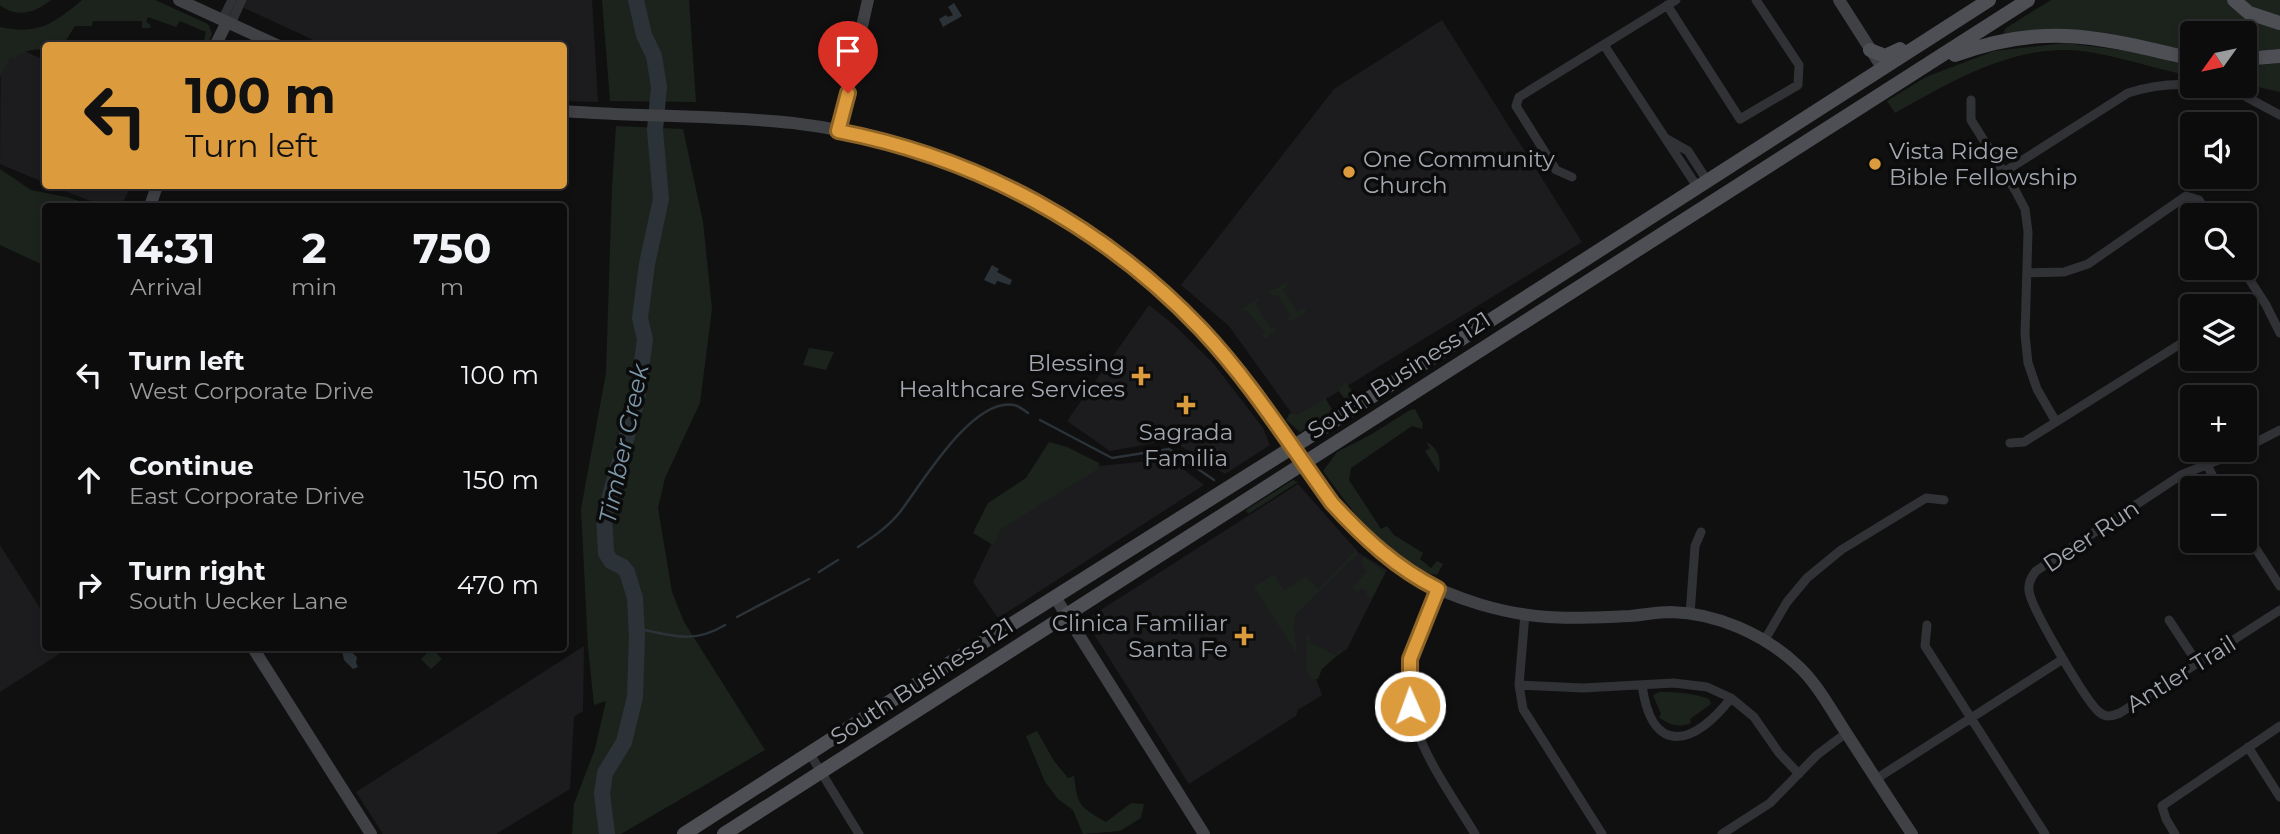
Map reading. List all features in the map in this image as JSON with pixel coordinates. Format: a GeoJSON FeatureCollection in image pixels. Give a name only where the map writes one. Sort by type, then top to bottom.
{"type":"FeatureCollection","features":[{"type":"Feature","properties":{"kind":"main road","name":"South Business 121"},"geometry":{"type":"LineString","coordinates":[[684,834],[1989,0]]}},
{"type":"Feature","properties":{"kind":"main road"},"geometry":{"type":"LineString","coordinates":[[1990,24],[2007,0]]}},
{"type":"Feature","properties":{"kind":"main road","name":"South Business 121"},"geometry":{"type":"LineString","coordinates":[[724,834],[2028,0]]}},
{"type":"Feature","properties":{"kind":"main road"},"geometry":{"type":"LineString","coordinates":[[2234,0],[2249,13],[2280,23]]}},
{"type":"Feature","properties":{"kind":"main road"},"geometry":{"type":"LineString","coordinates":[[1915,72],[1985,44],[2050,35],[2077,35],[2113,40],[2180,55]]}},
{"type":"Feature","properties":{"kind":"main road"},"geometry":{"type":"LineString","coordinates":[[1870,50],[1885,56],[1905,45],[1918,46]]}},
{"type":"Feature","properties":{"kind":"main road"},"geometry":{"type":"LineString","coordinates":[[2258,58],[2280,56]]}},
{"type":"Feature","properties":{"kind":"main road"},"geometry":{"type":"LineString","coordinates":[[1849,114],[1875,84],[1883,69]]}},
{"type":"Feature","properties":{"kind":"main road"},"geometry":{"type":"LineString","coordinates":[[1701,208],[1699,205],[1702,199],[1731,177],[1733,165]]}},
{"type":"Feature","properties":{"kind":"main road"},"geometry":{"type":"LineString","coordinates":[[1487,321],[1498,339]]}},
{"type":"Feature","properties":{"kind":"street"},"geometry":{"type":"LineString","coordinates":[[179,0],[270,42]]}},
{"type":"Feature","properties":{"kind":"street"},"geometry":{"type":"LineString","coordinates":[[227,22],[225,14],[232,0]]}},
{"type":"Feature","properties":{"kind":"street"},"geometry":{"type":"LineString","coordinates":[[217,42],[242,0]]}},
{"type":"Feature","properties":{"kind":"street"},"geometry":{"type":"LineString","coordinates":[[838,131],[868,0]]}},
{"type":"Feature","properties":{"kind":"street"},"geometry":{"type":"LineString","coordinates":[[1572,177],[1556,170],[1516,106],[1519,97],[1672,3],[1740,120],[1798,85],[1799,65],[1756,0]]}},
{"type":"Feature","properties":{"kind":"street"},"geometry":{"type":"LineString","coordinates":[[1839,0],[1883,69]]}},
{"type":"Feature","properties":{"kind":"street"},"geometry":{"type":"LineString","coordinates":[[1604,44],[1663,137],[1688,151],[1703,185]]}},
{"type":"Feature","properties":{"kind":"street"},"geometry":{"type":"LineString","coordinates":[[2004,172],[2128,93],[2151,86],[2180,84]]}},
{"type":"Feature","properties":{"kind":"street"},"geometry":{"type":"LineString","coordinates":[[2248,98],[2280,115]]}},
{"type":"Feature","properties":{"kind":"street"},"geometry":{"type":"LineString","coordinates":[[1970,100],[1970,120],[2025,209],[2028,233],[2025,335],[2028,363],[2037,389],[2056,422]]}},
{"type":"Feature","properties":{"kind":"street"},"geometry":{"type":"LineString","coordinates":[[567,111],[794,123],[838,131],[941,158],[982,174],[1049,209],[1094,239],[1158,289],[1202,330],[1244,380],[1332,503],[1369,542],[1400,567],[1438,589],[1476,603],[1525,614],[1576,618],[1670,612],[1716,619],[1741,628],[1786,655],[1815,684],[1912,834]]}},
{"type":"Feature","properties":{"kind":"street"},"geometry":{"type":"LineString","coordinates":[[2026,273],[2064,272],[2088,264],[2186,197],[2199,200],[2201,203]]}},
{"type":"Feature","properties":{"kind":"street"},"geometry":{"type":"LineString","coordinates":[[2250,280],[2280,333]]}},
{"type":"Feature","properties":{"kind":"street"},"geometry":{"type":"LineString","coordinates":[[2010,443],[2024,442],[2180,344]]}},
{"type":"Feature","properties":{"kind":"street","name":"Deer Run"},"geometry":{"type":"LineString","coordinates":[[2257,442],[2280,430]]}},
{"type":"Feature","properties":{"kind":"street","name":"Deer Run"},"geometry":{"type":"LineString","coordinates":[[2063,659],[2032,601],[2029,591],[2031,578],[2036,571],[2181,475],[2216,462]]}},
{"type":"Feature","properties":{"kind":"street"},"geometry":{"type":"LineString","coordinates":[[2207,466],[2212,476]]}},
{"type":"Feature","properties":{"kind":"street"},"geometry":{"type":"LineString","coordinates":[[1765,641],[1787,602],[1807,578],[1841,550],[1926,498],[1944,500]]}},
{"type":"Feature","properties":{"kind":"street"},"geometry":{"type":"LineString","coordinates":[[1690,614],[1695,546],[1701,532]]}},
{"type":"Feature","properties":{"kind":"street"},"geometry":{"type":"LineString","coordinates":[[2257,551],[2280,586]]}},
{"type":"Feature","properties":{"kind":"street"},"geometry":{"type":"LineString","coordinates":[[1438,589],[1410,659],[1410,706],[1418,735],[1475,834]]}},
{"type":"Feature","properties":{"kind":"street"},"geometry":{"type":"LineString","coordinates":[[1055,597],[1204,834]]}},
{"type":"Feature","properties":{"kind":"street","name":"Antler Trail"},"geometry":{"type":"LineString","coordinates":[[2063,659],[2098,712],[2108,716],[2120,713],[2280,610]]}},
{"type":"Feature","properties":{"kind":"street"},"geometry":{"type":"LineString","coordinates":[[1525,614],[1520,685],[1523,709],[1602,834]]}},
{"type":"Feature","properties":{"kind":"street"},"geometry":{"type":"LineString","coordinates":[[2169,620],[2198,664]]}},
{"type":"Feature","properties":{"kind":"street"},"geometry":{"type":"LineString","coordinates":[[1927,625],[1925,646],[2045,834]]}},
{"type":"Feature","properties":{"kind":"street"},"geometry":{"type":"LineString","coordinates":[[255,651],[371,834]]}},
{"type":"Feature","properties":{"kind":"street"},"geometry":{"type":"LineString","coordinates":[[1876,779],[2063,659]]}},
{"type":"Feature","properties":{"kind":"street"},"geometry":{"type":"LineString","coordinates":[[1520,685],[1583,688],[1674,683],[1707,687],[1731,698],[1754,717],[1779,753],[1799,774]]}},
{"type":"Feature","properties":{"kind":"street"},"geometry":{"type":"LineString","coordinates":[[1642,685],[1644,704],[1651,721],[1662,732],[1675,736],[1688,736],[1700,730],[1716,718],[1731,698]]}},
{"type":"Feature","properties":{"kind":"street"},"geometry":{"type":"LineString","coordinates":[[2175,834],[2162,806],[2280,726]]}},
{"type":"Feature","properties":{"kind":"street"},"geometry":{"type":"LineString","coordinates":[[1721,834],[1770,803],[1817,755],[1846,733]]}},
{"type":"Feature","properties":{"kind":"street"},"geometry":{"type":"LineString","coordinates":[[2248,747],[2280,797]]}},
{"type":"Feature","properties":{"kind":"street"},"geometry":{"type":"LineString","coordinates":[[810,754],[859,834]]}},
{"type":"Feature","properties":{"kind":"shaded area"},"geometry":{"type":"Polygon","coordinates":[[[0,0],[51,0],[33,11],[20,13],[6,9],[0,5],[0,0]]]}},
{"type":"Feature","properties":{"kind":"shaded area"},"geometry":{"type":"Polygon","coordinates":[[[82,0],[155,0],[208,24],[212,33],[209,42],[204,42],[206,32],[180,21],[176,27],[148,17],[146,21],[150,28],[142,28],[142,21],[93,21],[92,26],[75,26],[65,42],[42,42],[42,49],[25,52],[16,59],[10,57],[0,77],[0,27],[25,30],[45,26],[82,0]]]}},
{"type":"Feature","properties":{"kind":"shaded area"},"geometry":{"type":"Polygon","coordinates":[[[247,0],[592,0],[598,102],[567,101],[567,42],[318,42],[244,8],[247,0]]]}},
{"type":"Feature","properties":{"kind":"shaded area"},"geometry":{"type":"Polygon","coordinates":[[[602,0],[689,0],[696,102],[610,101],[602,0]]]}},
{"type":"Feature","properties":{"kind":"shaded area"},"geometry":{"type":"Polygon","coordinates":[[[2051,0],[2230,0],[2280,27],[2280,49],[2258,51],[2258,21],[2180,21],[2180,49],[2108,33],[2086,31],[2001,38],[2006,28],[2051,0]]]}},
{"type":"Feature","properties":{"kind":"shaded area"},"geometry":{"type":"Polygon","coordinates":[[[2243,0],[2280,0],[2280,17],[2258,11],[2243,0]]]}},
{"type":"Feature","properties":{"kind":"shaded area"},"geometry":{"type":"Polygon","coordinates":[[[954,3],[962,16],[943,27],[939,19],[953,15],[948,7],[954,3]]]}},
{"type":"Feature","properties":{"kind":"shaded area"},"geometry":{"type":"Polygon","coordinates":[[[1442,20],[1582,242],[1295,418],[1229,326],[1181,285],[1334,89],[1442,20]]]}},
{"type":"Feature","properties":{"kind":"shaded area"},"geometry":{"type":"Polygon","coordinates":[[[1,39],[42,60],[42,182],[0,164],[1,39]]]}},
{"type":"Feature","properties":{"kind":"shaded area"},"geometry":{"type":"Polygon","coordinates":[[[2065,43],[2137,52],[2180,61],[2180,74],[2093,53],[2060,50],[2038,52],[1974,71],[1895,113],[1887,101],[1926,77],[1994,51],[2065,43]]]}},
{"type":"Feature","properties":{"kind":"shaded area"},"geometry":{"type":"Polygon","coordinates":[[[2280,63],[2280,92],[2258,87],[2258,66],[2280,63]]]}},
{"type":"Feature","properties":{"kind":"shaded area"},"geometry":{"type":"Polygon","coordinates":[[[616,126],[683,129],[703,222],[712,309],[700,403],[665,478],[658,508],[672,592],[684,622],[765,750],[621,834],[572,834],[574,804],[595,749],[606,701],[594,705],[588,647],[581,509],[606,373],[616,126]]]}},
{"type":"Feature","properties":{"kind":"shaded area"},"geometry":{"type":"Polygon","coordinates":[[[0,169],[31,190],[86,203],[42,203],[42,265],[0,245],[0,169]]]}},
{"type":"Feature","properties":{"kind":"shaded area"},"geometry":{"type":"Polygon","coordinates":[[[60,189],[130,189],[122,203],[95,203],[60,189]]]}},
{"type":"Feature","properties":{"kind":"shaded area"},"geometry":{"type":"Polygon","coordinates":[[[992,265],[999,269],[997,272],[1012,280],[1010,285],[997,281],[995,285],[984,280],[992,265]]]}},
{"type":"Feature","properties":{"kind":"shaded area"},"geometry":{"type":"Polygon","coordinates":[[[1285,283],[1288,286],[1283,290],[1297,312],[1304,308],[1306,312],[1290,322],[1287,319],[1291,315],[1277,295],[1268,293],[1285,283]]]}},
{"type":"Feature","properties":{"kind":"shaded area"},"geometry":{"type":"Polygon","coordinates":[[[1258,298],[1260,300],[1255,304],[1271,328],[1276,330],[1265,339],[1262,335],[1265,332],[1246,310],[1238,312],[1258,298]]]}},
{"type":"Feature","properties":{"kind":"shaded area"},"geometry":{"type":"Polygon","coordinates":[[[1149,305],[1213,363],[1263,428],[1270,445],[1225,474],[1171,440],[1110,451],[1067,421],[1149,305]]]}},
{"type":"Feature","properties":{"kind":"shaded area"},"geometry":{"type":"Polygon","coordinates":[[[809,348],[834,352],[826,370],[803,365],[809,348]]]}},
{"type":"Feature","properties":{"kind":"shaded area"},"geometry":{"type":"Polygon","coordinates":[[[1346,383],[1355,395],[1348,403],[1338,390],[1346,383]]]}},
{"type":"Feature","properties":{"kind":"shaded area"},"geometry":{"type":"Polygon","coordinates":[[[1325,398],[1332,409],[1331,414],[1300,432],[1286,420],[1290,413],[1297,415],[1325,398]]]}},
{"type":"Feature","properties":{"kind":"shaded area"},"geometry":{"type":"Polygon","coordinates":[[[1415,409],[1423,424],[1422,429],[1412,426],[1351,468],[1349,480],[1381,529],[1387,526],[1394,535],[1423,553],[1420,559],[1431,568],[1437,561],[1443,564],[1437,575],[1404,561],[1372,534],[1323,471],[1337,452],[1415,409]]]}},
{"type":"Feature","properties":{"kind":"shaded area"},"geometry":{"type":"Polygon","coordinates":[[[1049,442],[1067,447],[1099,463],[1098,469],[1001,529],[993,545],[973,533],[988,503],[1026,478],[1049,442]]]}},
{"type":"Feature","properties":{"kind":"shaded area"},"geometry":{"type":"Polygon","coordinates":[[[1426,442],[1438,455],[1439,473],[1425,451],[1430,448],[1426,442]]]}},
{"type":"Feature","properties":{"kind":"shaded area"},"geometry":{"type":"Polygon","coordinates":[[[1170,459],[1204,485],[998,618],[973,582],[998,530],[1098,466],[1170,459]]]}},
{"type":"Feature","properties":{"kind":"shaded area"},"geometry":{"type":"Polygon","coordinates":[[[1293,480],[1298,482],[1248,514],[1246,510],[1293,480]]]}},
{"type":"Feature","properties":{"kind":"shaded area"},"geometry":{"type":"Polygon","coordinates":[[[1298,484],[1359,553],[1387,570],[1347,649],[1322,666],[1316,679],[1322,695],[1298,710],[1296,716],[1189,784],[1085,620],[1298,484]]]}},
{"type":"Feature","properties":{"kind":"shaded area"},"geometry":{"type":"Polygon","coordinates":[[[0,545],[42,611],[42,651],[64,651],[0,692],[0,545]]]}},
{"type":"Feature","properties":{"kind":"shaded area"},"geometry":{"type":"Polygon","coordinates":[[[1356,550],[1358,553],[1297,613],[1294,627],[1295,651],[1254,587],[1274,574],[1284,590],[1306,577],[1319,589],[1356,550]]]}},
{"type":"Feature","properties":{"kind":"shaded area"},"geometry":{"type":"Polygon","coordinates":[[[1364,557],[1385,573],[1371,599],[1366,595],[1368,591],[1361,588],[1358,592],[1352,588],[1367,571],[1361,563],[1364,557]]]}},
{"type":"Feature","properties":{"kind":"shaded area"},"geometry":{"type":"Polygon","coordinates":[[[1307,634],[1310,636],[1309,642],[1336,655],[1339,650],[1342,651],[1322,669],[1318,679],[1312,680],[1306,669],[1307,634]]]}},
{"type":"Feature","properties":{"kind":"shaded area"},"geometry":{"type":"Polygon","coordinates":[[[584,646],[583,711],[574,717],[570,789],[496,834],[383,834],[356,792],[584,646]]]}},
{"type":"Feature","properties":{"kind":"shaded area"},"geometry":{"type":"Polygon","coordinates":[[[342,651],[350,651],[357,657],[358,667],[353,669],[344,660],[342,651]]]}},
{"type":"Feature","properties":{"kind":"shaded area"},"geometry":{"type":"Polygon","coordinates":[[[429,651],[435,651],[442,659],[431,669],[421,659],[429,651]]]}},
{"type":"Feature","properties":{"kind":"shaded area"},"geometry":{"type":"Polygon","coordinates":[[[1660,692],[1697,695],[1709,699],[1711,704],[1690,719],[1691,723],[1674,725],[1659,717],[1661,714],[1653,695],[1660,692]]]}},
{"type":"Feature","properties":{"kind":"shaded area"},"geometry":{"type":"Polygon","coordinates":[[[1037,731],[1054,761],[1068,778],[1074,776],[1079,800],[1085,809],[1106,822],[1131,803],[1144,804],[1141,818],[1120,831],[1083,834],[1073,810],[1058,799],[1045,782],[1026,736],[1037,731]]]}},
{"type":"Feature","properties":{"kind":"waterway","name":"Timber Creek"},"geometry":{"type":"LineString","coordinates":[[607,834],[602,794],[605,773],[624,742],[635,697],[637,637],[635,598],[627,572],[611,561],[606,553],[604,517],[637,400],[645,339],[640,318],[647,264],[661,199],[655,130],[659,87],[654,56],[644,35],[636,0]]}},
{"type":"Feature","properties":{"kind":"waterway"},"geometry":{"type":"LineString","coordinates":[[858,547],[900,512],[949,445],[981,415],[998,406],[1014,405],[1028,413]]}},
{"type":"Feature","properties":{"kind":"waterway"},"geometry":{"type":"LineString","coordinates":[[1040,420],[1112,458],[1169,449],[1214,480]]}},
{"type":"Feature","properties":{"kind":"waterway"},"geometry":{"type":"LineString","coordinates":[[819,572],[838,560]]}},
{"type":"Feature","properties":{"kind":"waterway"},"geometry":{"type":"LineString","coordinates":[[737,617],[809,579]]}},
{"type":"Feature","properties":{"kind":"waterway"},"geometry":{"type":"LineString","coordinates":[[635,628],[691,637],[725,625]]}},
{"type":"Feature","properties":{"kind":"place","name":"Vista Ridge Bible Fellowship"},"geometry":{"type":"Point","coordinates":[1875,164]}},
{"type":"Feature","properties":{"kind":"place","name":"One Community Church"},"geometry":{"type":"Point","coordinates":[1349,172]}},
{"type":"Feature","properties":{"kind":"place","name":"Blessing Healthcare Services"},"geometry":{"type":"Point","coordinates":[1141,376]}},
{"type":"Feature","properties":{"kind":"place","name":"Sagrada Familia"},"geometry":{"type":"Point","coordinates":[1186,405]}},
{"type":"Feature","properties":{"kind":"place","name":"Clinica Familiar Santa Fe"},"geometry":{"type":"Point","coordinates":[1244,636]}},
{"type":"Feature","properties":{"kind":"route"},"geometry":{"type":"LineString","coordinates":[[848,93],[838,131],[941,158],[982,174],[1036,202],[1123,260],[1202,330],[1270,414],[1332,503],[1369,542],[1400,567],[1438,589],[1410,659],[1410,706]]}}]}
